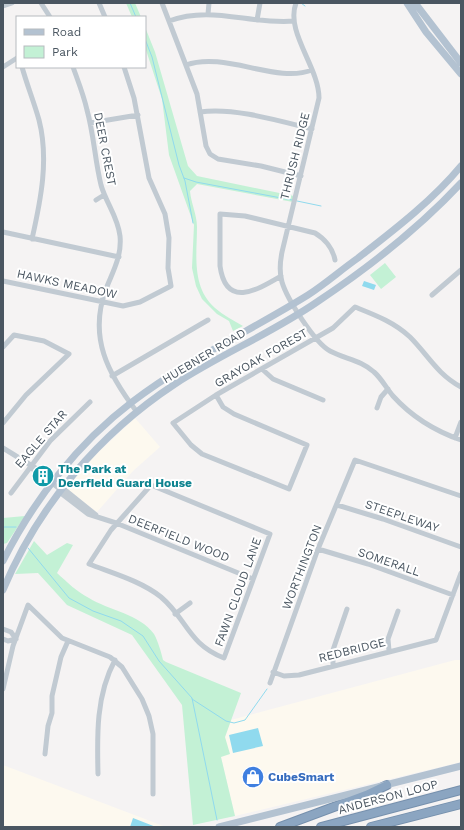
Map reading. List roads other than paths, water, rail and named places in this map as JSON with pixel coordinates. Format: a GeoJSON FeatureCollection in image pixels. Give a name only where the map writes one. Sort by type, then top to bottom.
{"type":"FeatureCollection","features":[{"type":"Feature","properties":{"kind":"highway"},"geometry":{"type":"LineString","coordinates":[[280,827],[366,795],[387,785]]}},
{"type":"Feature","properties":{"kind":"highway","name":"ANDERSON LOOP"},"geometry":{"type":"LineString","coordinates":[[321,827],[461,790]]}},
{"type":"Feature","properties":{"kind":"highway","name":"ANDERSON LOOP"},"geometry":{"type":"LineString","coordinates":[[371,827],[461,804]]}},
{"type":"Feature","properties":{"kind":"main road"},"geometry":{"type":"LineString","coordinates":[[407,3],[426,32],[457,62]]}},
{"type":"Feature","properties":{"kind":"main road"},"geometry":{"type":"LineString","coordinates":[[415,3],[457,62],[461,74]]}},
{"type":"Feature","properties":{"kind":"main road","name":"HUEBNER ROAD"},"geometry":{"type":"LineString","coordinates":[[3,562],[30,514],[52,483],[77,453],[130,403],[169,375],[309,294],[374,246],[434,194],[461,166]]}},
{"type":"Feature","properties":{"kind":"main road","name":"HUEBNER ROAD"},"geometry":{"type":"LineString","coordinates":[[3,590],[28,538],[62,490],[86,460],[137,412],[175,384],[321,300],[410,231],[461,183]]}},
{"type":"Feature","properties":{"kind":"main road"},"geometry":{"type":"LineString","coordinates":[[434,194],[441,203]]}},
{"type":"Feature","properties":{"kind":"main road"},"geometry":{"type":"LineString","coordinates":[[219,827],[461,766]]}},
{"type":"Feature","properties":{"kind":"street"},"geometry":{"type":"LineString","coordinates":[[3,6],[12,3]]}},
{"type":"Feature","properties":{"kind":"street"},"geometry":{"type":"LineString","coordinates":[[41,3],[49,16]]}},
{"type":"Feature","properties":{"kind":"street"},"geometry":{"type":"LineString","coordinates":[[99,3],[105,16]]}},
{"type":"Feature","properties":{"kind":"street"},"geometry":{"type":"LineString","coordinates":[[162,3],[197,94],[206,146],[210,154],[213,157],[261,166],[301,176]]}},
{"type":"Feature","properties":{"kind":"street"},"geometry":{"type":"LineString","coordinates":[[208,14],[209,3]]}},
{"type":"Feature","properties":{"kind":"street"},"geometry":{"type":"LineString","coordinates":[[257,20],[260,3]]}},
{"type":"Feature","properties":{"kind":"street","name":"THRUSH RIDGE"},"geometry":{"type":"LineString","coordinates":[[296,3],[294,21],[317,83],[319,98],[280,258],[283,284],[299,313],[316,338],[330,351],[358,361],[370,368],[414,416],[434,429],[461,440]]}},
{"type":"Feature","properties":{"kind":"street"},"geometry":{"type":"LineString","coordinates":[[169,21],[188,15],[208,14],[278,22],[294,21]]}},
{"type":"Feature","properties":{"kind":"street"},"geometry":{"type":"LineString","coordinates":[[3,67],[16,59]]}},
{"type":"Feature","properties":{"kind":"street"},"geometry":{"type":"LineString","coordinates":[[186,66],[205,61],[294,75],[312,70]]}},
{"type":"Feature","properties":{"kind":"street"},"geometry":{"type":"LineString","coordinates":[[22,68],[39,121],[44,161],[41,195],[32,238]]}},
{"type":"Feature","properties":{"kind":"street","name":"DEER CREST"},"geometry":{"type":"LineString","coordinates":[[73,68],[87,109],[104,195],[118,227],[120,241],[119,257],[102,302],[99,319],[100,341],[104,358],[112,376],[137,412]]}},
{"type":"Feature","properties":{"kind":"street"},"geometry":{"type":"LineString","coordinates":[[90,123],[138,115],[124,68]]}},
{"type":"Feature","properties":{"kind":"street"},"geometry":{"type":"LineString","coordinates":[[200,112],[212,111],[254,116],[312,129]]}},
{"type":"Feature","properties":{"kind":"street","name":"HAWKS MEADOW"},"geometry":{"type":"LineString","coordinates":[[3,281],[119,306],[132,305],[171,286],[168,268],[168,226],[162,203],[149,178],[138,115]]}},
{"type":"Feature","properties":{"kind":"street"},"geometry":{"type":"LineString","coordinates":[[96,200],[104,195]]}},
{"type":"Feature","properties":{"kind":"street"},"geometry":{"type":"LineString","coordinates":[[281,276],[250,292],[235,291],[227,285],[221,273],[220,266],[220,214],[239,215],[288,226],[319,236],[333,252],[335,260]]}},
{"type":"Feature","properties":{"kind":"street"},"geometry":{"type":"LineString","coordinates":[[3,232],[119,257]]}},
{"type":"Feature","properties":{"kind":"street"},"geometry":{"type":"LineString","coordinates":[[432,295],[461,270]]}},
{"type":"Feature","properties":{"kind":"street","name":"GRAYOAK FOREST"},"geometry":{"type":"LineString","coordinates":[[216,395],[223,406],[234,414],[307,445],[289,489],[198,451],[191,445],[173,423],[216,395],[316,338],[341,322],[355,307],[378,316],[400,329],[447,379]]}},
{"type":"Feature","properties":{"kind":"street"},"geometry":{"type":"LineString","coordinates":[[112,376],[208,320]]}},
{"type":"Feature","properties":{"kind":"street"},"geometry":{"type":"LineString","coordinates":[[3,347],[14,335],[44,342],[69,354],[26,395],[3,423]]}},
{"type":"Feature","properties":{"kind":"street"},"geometry":{"type":"LineString","coordinates":[[262,368],[273,379],[323,400]]}},
{"type":"Feature","properties":{"kind":"street"},"geometry":{"type":"LineString","coordinates":[[452,373],[447,379],[461,387]]}},
{"type":"Feature","properties":{"kind":"street"},"geometry":{"type":"LineString","coordinates":[[377,408],[381,397],[388,389]]}},
{"type":"Feature","properties":{"kind":"street","name":"EAGLE STAR"},"geometry":{"type":"LineString","coordinates":[[11,493],[50,441],[90,402]]}},
{"type":"Feature","properties":{"kind":"street"},"geometry":{"type":"LineString","coordinates":[[455,438],[461,422]]}},
{"type":"Feature","properties":{"kind":"street","name":"DEERFIELD WOOD"},"geometry":{"type":"LineString","coordinates":[[3,448],[50,477],[52,483],[62,490],[62,494],[86,513],[116,523],[253,580]]}},
{"type":"Feature","properties":{"kind":"street","name":"WORTHINGTON"},"geometry":{"type":"LineString","coordinates":[[270,683],[318,549],[355,460],[461,496]]}},
{"type":"Feature","properties":{"kind":"street","name":"FAWN CLOUD LANE"},"geometry":{"type":"LineString","coordinates":[[116,523],[151,485],[270,534],[224,658],[210,651],[199,643],[176,614]]}},
{"type":"Feature","properties":{"kind":"street","name":"STEEPLEWAY"},"geometry":{"type":"LineString","coordinates":[[337,505],[383,519],[461,547]]}},
{"type":"Feature","properties":{"kind":"street"},"geometry":{"type":"LineString","coordinates":[[116,523],[89,564],[148,589],[161,597],[176,614],[190,603]]}},
{"type":"Feature","properties":{"kind":"street","name":"SOMERALL"},"geometry":{"type":"LineString","coordinates":[[318,549],[368,564],[453,595]]}},
{"type":"Feature","properties":{"kind":"street"},"geometry":{"type":"LineString","coordinates":[[453,595],[461,573]]}},
{"type":"Feature","properties":{"kind":"street","name":"REDBRIDGE"},"geometry":{"type":"LineString","coordinates":[[273,672],[284,676],[299,675],[333,665],[436,640],[453,595]]}},
{"type":"Feature","properties":{"kind":"street"},"geometry":{"type":"LineString","coordinates":[[3,689],[16,639],[28,605],[56,633],[68,641],[115,660],[122,667],[142,699],[149,716],[153,734],[154,794]]}},
{"type":"Feature","properties":{"kind":"street"},"geometry":{"type":"LineString","coordinates":[[333,665],[333,650],[347,609]]}},
{"type":"Feature","properties":{"kind":"street"},"geometry":{"type":"LineString","coordinates":[[389,651],[388,639],[398,611]]}},
{"type":"Feature","properties":{"kind":"street"},"geometry":{"type":"LineString","coordinates":[[3,629],[11,632],[16,639]]}},
{"type":"Feature","properties":{"kind":"street"},"geometry":{"type":"LineString","coordinates":[[3,639],[8,641],[16,639]]}},
{"type":"Feature","properties":{"kind":"street"},"geometry":{"type":"LineString","coordinates":[[45,754],[48,726],[52,713],[52,696],[61,657],[68,641]]}},
{"type":"Feature","properties":{"kind":"street"},"geometry":{"type":"LineString","coordinates":[[98,774],[99,713],[106,680],[115,660]]}},
{"type":"Feature","properties":{"kind":"water"},"geometry":{"type":"Polygon","coordinates":[[[364,281],[376,285],[374,290],[362,286],[364,281]]]}},
{"type":"Feature","properties":{"kind":"water"},"geometry":{"type":"Polygon","coordinates":[[[258,728],[263,746],[233,753],[229,735],[258,728]]]}},
{"type":"Feature","properties":{"kind":"water"},"geometry":{"type":"Polygon","coordinates":[[[133,818],[156,827],[130,827],[133,818]]]}},
{"type":"Feature","properties":{"kind":"waterway"},"geometry":{"type":"LineString","coordinates":[[130,3],[136,16]]}},
{"type":"Feature","properties":{"kind":"waterway"},"geometry":{"type":"LineString","coordinates":[[301,3],[305,6]]}},
{"type":"Feature","properties":{"kind":"waterway"},"geometry":{"type":"LineString","coordinates":[[146,42],[152,57],[179,165],[185,181],[193,223]]}},
{"type":"Feature","properties":{"kind":"waterway"},"geometry":{"type":"LineString","coordinates":[[184,178],[196,182],[292,200]]}},
{"type":"Feature","properties":{"kind":"waterway"},"geometry":{"type":"LineString","coordinates":[[297,201],[321,206]]}},
{"type":"Feature","properties":{"kind":"waterway"},"geometry":{"type":"LineString","coordinates":[[3,527],[16,527]]}},
{"type":"Feature","properties":{"kind":"waterway"},"geometry":{"type":"LineString","coordinates":[[28,548],[69,598],[93,611],[121,621],[143,636],[159,661],[192,698],[217,820]]}},
{"type":"Feature","properties":{"kind":"waterway"},"geometry":{"type":"LineString","coordinates":[[192,699],[226,721],[234,723],[245,720],[267,689]]}},
{"type":"Feature","properties":{"kind":"place","name":"The Park at Deerfield Guard House"},"geometry":{"type":"Point","coordinates":[43,476]}},
{"type":"Feature","properties":{"kind":"place","name":"CubeSmart"},"geometry":{"type":"Point","coordinates":[253,777]}}]}
